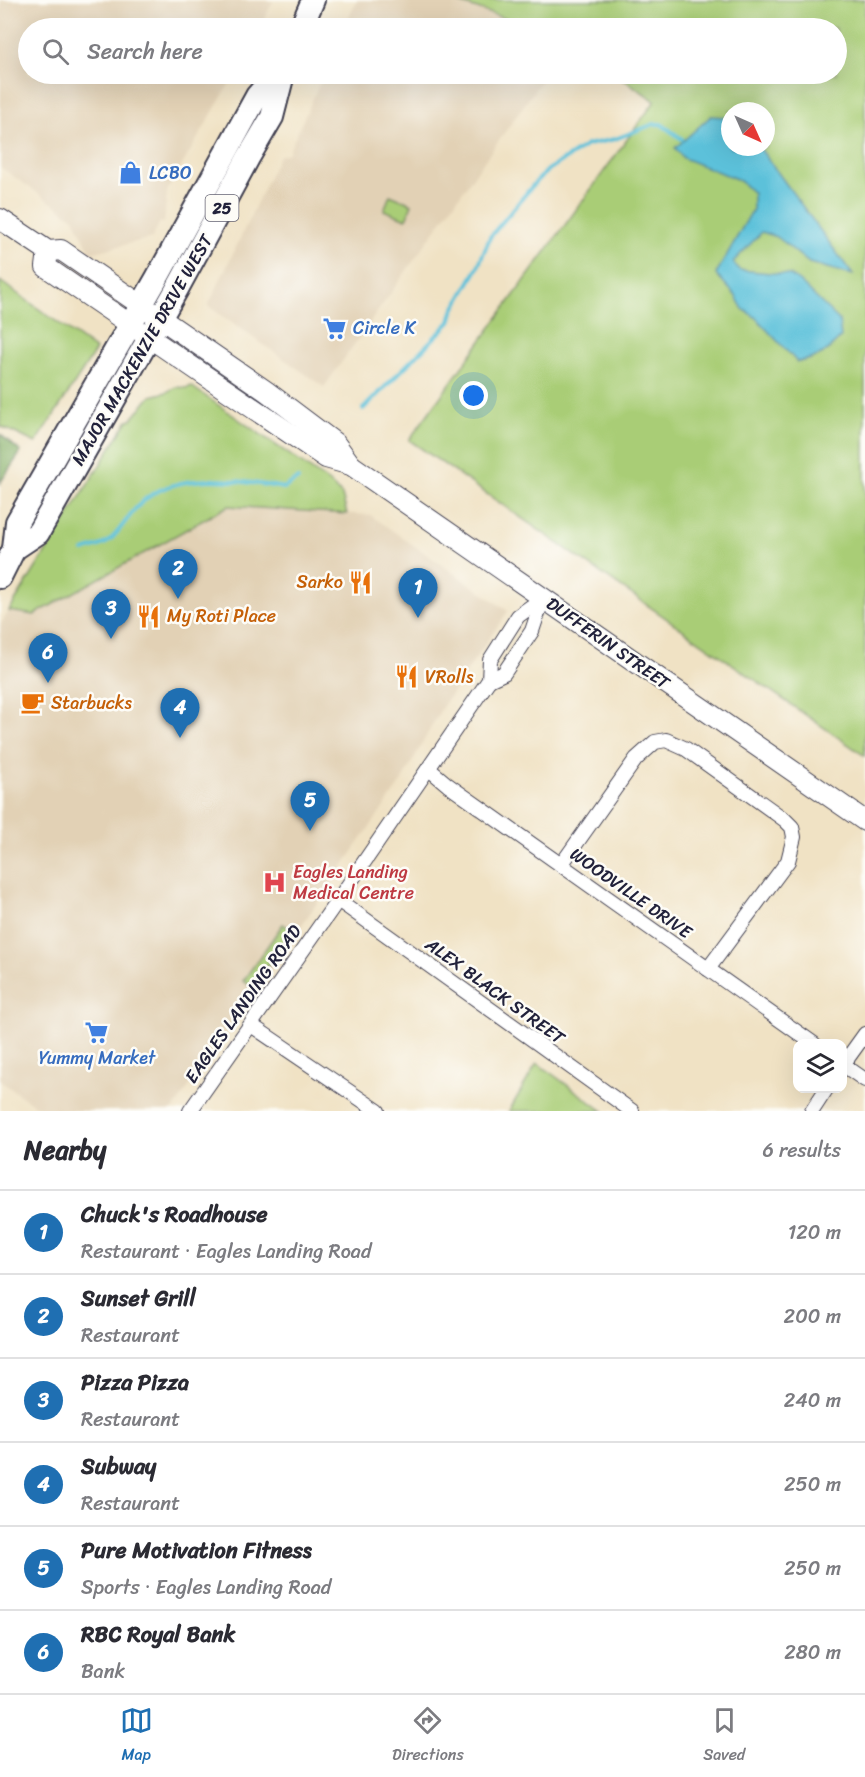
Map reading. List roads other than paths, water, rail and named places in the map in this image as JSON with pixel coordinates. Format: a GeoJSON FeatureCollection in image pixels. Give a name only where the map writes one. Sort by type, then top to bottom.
{"type":"FeatureCollection","features":[{"type":"Feature","properties":{"kind":"main road"},"geometry":{"type":"LineString","coordinates":[[305,18],[313,0]]}},
{"type":"Feature","properties":{"kind":"main road","name":"MAJOR MACKENZIE DRIVE WEST"},"geometry":{"type":"LineString","coordinates":[[0,577],[14,549],[38,532],[257,96],[267,84]]}},
{"type":"Feature","properties":{"kind":"main road","name":"MAJOR MACKENZIE DRIVE WEST"},"geometry":{"type":"LineString","coordinates":[[145,322],[272,117],[280,84]]}},
{"type":"Feature","properties":{"kind":"main road","name":"DUFFERIN STREET"},"geometry":{"type":"LineString","coordinates":[[0,219],[48,251],[61,250],[145,322],[326,458],[351,465],[865,821]]}},
{"type":"Feature","properties":{"kind":"street","name":"EAGLES LANDING ROAD"},"geometry":{"type":"LineString","coordinates":[[489,680],[490,660],[518,616],[543,598]]}},
{"type":"Feature","properties":{"kind":"street","name":"EAGLES LANDING ROAD"},"geometry":{"type":"LineString","coordinates":[[190,1111],[489,680],[504,673],[532,631],[543,598]]}},
{"type":"Feature","properties":{"kind":"street"},"geometry":{"type":"LineString","coordinates":[[561,865],[636,759],[655,742],[666,740],[686,749],[785,820],[792,827],[794,837],[788,861],[708,969]]}},
{"type":"Feature","properties":{"kind":"street","name":"WOODVILLE DRIVE"},"geometry":{"type":"LineString","coordinates":[[429,769],[448,785],[807,1039]]}},
{"type":"Feature","properties":{"kind":"street","name":"ALEX BLACK STREET"},"geometry":{"type":"LineString","coordinates":[[338,900],[632,1111]]}},
{"type":"Feature","properties":{"kind":"street"},"geometry":{"type":"LineString","coordinates":[[250,1025],[378,1111]]}},
{"type":"Feature","properties":{"kind":"street"},"geometry":{"type":"LineString","coordinates":[[847,1059],[865,1034]]}},
{"type":"Feature","properties":{"kind":"street"},"geometry":{"type":"LineString","coordinates":[[847,1068],[865,1080]]}},
{"type":"Feature","properties":{"kind":"street"},"geometry":{"type":"LineString","coordinates":[[812,1111],[824,1093]]}},
{"type":"Feature","properties":{"kind":"water"},"geometry":{"type":"Polygon","coordinates":[[[711,116],[721,117],[721,156],[766,156],[853,275],[809,263],[777,237],[762,232],[733,262],[739,270],[790,275],[800,282],[839,320],[841,337],[826,351],[816,357],[797,362],[755,317],[743,309],[735,295],[716,274],[753,209],[753,193],[739,180],[683,158],[675,148],[711,116]]]}},
{"type":"Feature","properties":{"kind":"waterway"},"geometry":{"type":"LineString","coordinates":[[363,409],[450,322],[453,311],[477,269],[490,237],[548,170],[587,145],[615,139],[654,124],[661,124],[682,139]]}},
{"type":"Feature","properties":{"kind":"waterway"},"geometry":{"type":"LineString","coordinates":[[84,551],[107,542],[139,505],[153,494],[170,486],[188,482],[228,480],[284,488],[298,479]]}},
{"type":"Feature","properties":{"kind":"place","name":"LCBO"},"geometry":{"type":"Point","coordinates":[131,173]}},
{"type":"Feature","properties":{"kind":"place","name":"Circle K"},"geometry":{"type":"Point","coordinates":[335,328]}},
{"type":"Feature","properties":{"kind":"place","name":"Sarko"},"geometry":{"type":"Point","coordinates":[361,582]}},
{"type":"Feature","properties":{"kind":"place","name":"Sunset Grill"},"geometry":{"type":"Point","coordinates":[178,599]}},
{"type":"Feature","properties":{"kind":"place","name":"My Roti Place"},"geometry":{"type":"Point","coordinates":[149,616]}},
{"type":"Feature","properties":{"kind":"place","name":"Chuck's Roadhouse"},"geometry":{"type":"Point","coordinates":[418,618]}},
{"type":"Feature","properties":{"kind":"place","name":"Pizza Pizza"},"geometry":{"type":"Point","coordinates":[111,639]}},
{"type":"Feature","properties":{"kind":"place","name":"VRolls"},"geometry":{"type":"Point","coordinates":[407,677]}},
{"type":"Feature","properties":{"kind":"place","name":"RBC Royal Bank"},"geometry":{"type":"Point","coordinates":[48,683]}},
{"type":"Feature","properties":{"kind":"place","name":"Starbucks"},"geometry":{"type":"Point","coordinates":[33,703]}},
{"type":"Feature","properties":{"kind":"place","name":"Subway"},"geometry":{"type":"Point","coordinates":[180,738]}},
{"type":"Feature","properties":{"kind":"place","name":"Pure Motivation Fitness"},"geometry":{"type":"Point","coordinates":[310,831]}},
{"type":"Feature","properties":{"kind":"place","name":"Eagles Landing Medical Centre"},"geometry":{"type":"Point","coordinates":[275,882]}},
{"type":"Feature","properties":{"kind":"place","name":"Yummy Market"},"geometry":{"type":"Point","coordinates":[97,1032]}}]}
